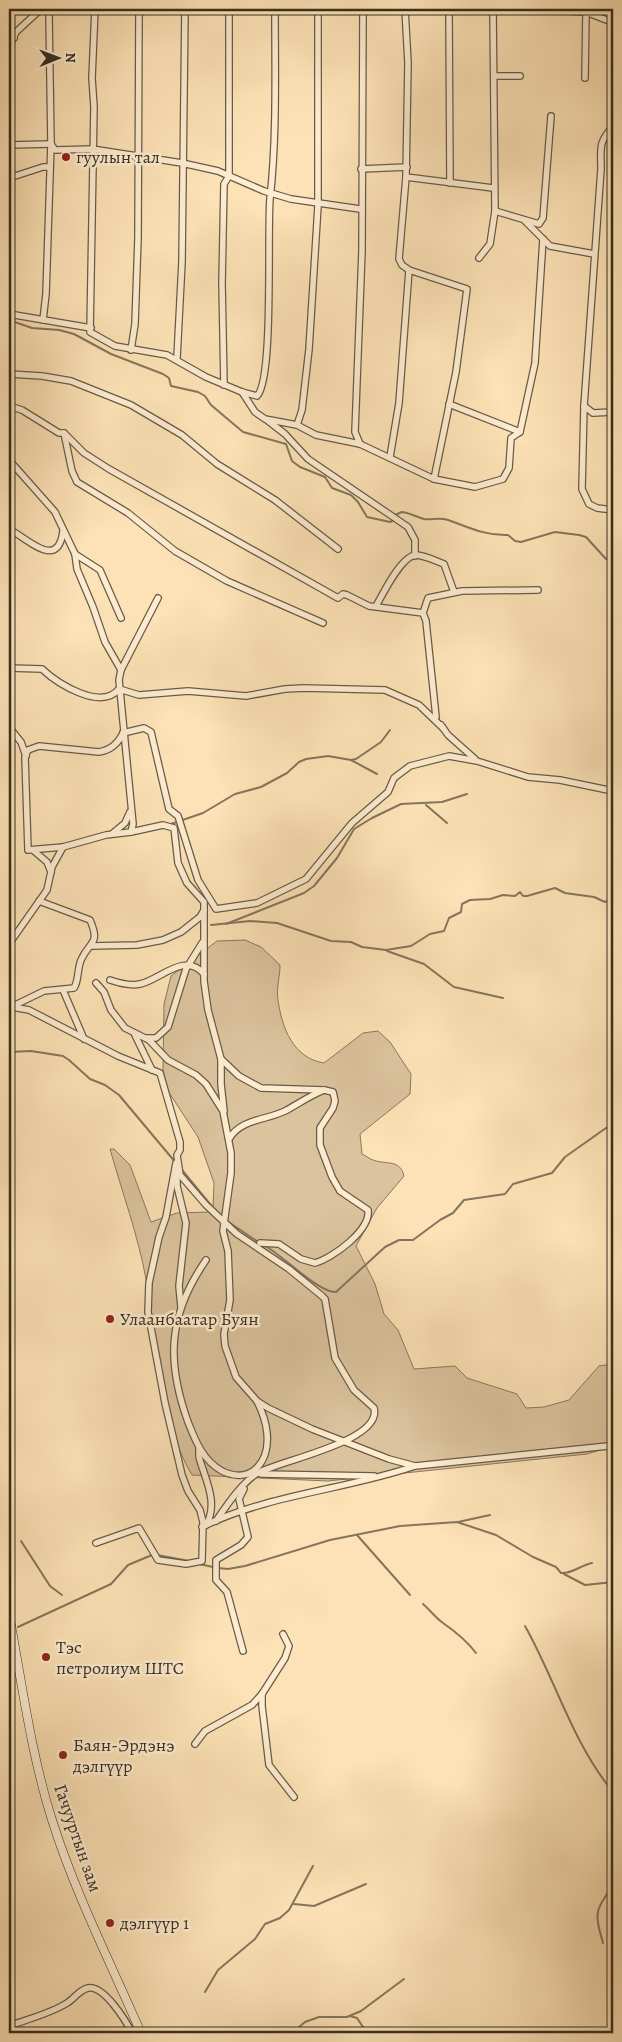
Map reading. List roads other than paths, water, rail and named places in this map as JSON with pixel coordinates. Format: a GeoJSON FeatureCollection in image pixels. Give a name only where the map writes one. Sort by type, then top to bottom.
{"type":"FeatureCollection","features":[{"type":"Feature","properties":{"kind":"main road","name":"Гачууртын зам"},"geometry":{"type":"LineString","coordinates":[[9,1614],[37,1760],[52,1821],[71,1872],[141,2033]]}},
{"type":"Feature","properties":{"kind":"street"},"geometry":{"type":"LineString","coordinates":[[9,47],[16,32],[41,9]]}},
{"type":"Feature","properties":{"kind":"street"},"geometry":{"type":"LineString","coordinates":[[43,320],[46,294],[51,144],[50,15],[46,9]]}},
{"type":"Feature","properties":{"kind":"street"},"geometry":{"type":"LineString","coordinates":[[95,9],[90,332],[115,346],[131,350],[167,354],[206,377],[257,396],[261,392],[265,376],[276,108],[275,9]]}},
{"type":"Feature","properties":{"kind":"street"},"geometry":{"type":"LineString","coordinates":[[131,350],[135,324],[139,9]]}},
{"type":"Feature","properties":{"kind":"street"},"geometry":{"type":"LineString","coordinates":[[176,358],[182,262],[185,9]]}},
{"type":"Feature","properties":{"kind":"street"},"geometry":{"type":"LineString","coordinates":[[224,385],[222,283],[224,184],[229,176],[229,9]]}},
{"type":"Feature","properties":{"kind":"street"},"geometry":{"type":"LineString","coordinates":[[297,425],[302,410],[309,349],[317,203],[318,9]]}},
{"type":"Feature","properties":{"kind":"street"},"geometry":{"type":"LineString","coordinates":[[360,444],[355,432],[362,251],[360,209],[363,9]]}},
{"type":"Feature","properties":{"kind":"street"},"geometry":{"type":"LineString","coordinates":[[405,9],[408,63],[407,167],[399,259],[402,265],[409,270],[467,289],[449,404],[434,479]]}},
{"type":"Feature","properties":{"kind":"street"},"geometry":{"type":"LineString","coordinates":[[449,9],[450,183]]}},
{"type":"Feature","properties":{"kind":"street"},"geometry":{"type":"LineString","coordinates":[[479,258],[490,244],[495,211],[493,188],[493,9]]}},
{"type":"Feature","properties":{"kind":"street"},"geometry":{"type":"LineString","coordinates":[[560,9],[567,12],[586,12],[613,21]]}},
{"type":"Feature","properties":{"kind":"street"},"geometry":{"type":"LineString","coordinates":[[584,78],[586,12]]}},
{"type":"Feature","properties":{"kind":"street"},"geometry":{"type":"LineString","coordinates":[[9,26],[14,38]]}},
{"type":"Feature","properties":{"kind":"street"},"geometry":{"type":"LineString","coordinates":[[494,76],[520,76]]}},
{"type":"Feature","properties":{"kind":"street"},"geometry":{"type":"LineString","coordinates":[[495,211],[539,224],[543,218],[551,116]]}},
{"type":"Feature","properties":{"kind":"street"},"geometry":{"type":"LineString","coordinates":[[613,126],[600,144],[601,169],[584,406],[582,489],[584,497],[589,504],[597,508],[613,510]]}},
{"type":"Feature","properties":{"kind":"street"},"geometry":{"type":"LineString","coordinates":[[9,145],[51,144]]}},
{"type":"Feature","properties":{"kind":"street"},"geometry":{"type":"LineString","coordinates":[[51,144],[55,150],[92,149],[182,163],[218,171],[272,194],[360,209]]}},
{"type":"Feature","properties":{"kind":"street"},"geometry":{"type":"LineString","coordinates":[[9,178],[43,167],[49,167]]}},
{"type":"Feature","properties":{"kind":"street"},"geometry":{"type":"LineString","coordinates":[[361,170],[407,167]]}},
{"type":"Feature","properties":{"kind":"street"},"geometry":{"type":"LineString","coordinates":[[406,177],[493,188]]}},
{"type":"Feature","properties":{"kind":"street"},"geometry":{"type":"LineString","coordinates":[[524,221],[550,246],[594,254]]}},
{"type":"Feature","properties":{"kind":"street"},"geometry":{"type":"LineString","coordinates":[[265,419],[297,425],[316,435],[360,444],[434,479],[451,484],[475,487],[503,479],[509,468],[511,438],[520,432],[535,364],[543,239]]}},
{"type":"Feature","properties":{"kind":"street"},"geometry":{"type":"LineString","coordinates":[[390,457],[399,403],[409,270]]}},
{"type":"Feature","properties":{"kind":"street"},"geometry":{"type":"LineString","coordinates":[[9,314],[91,328]]}},
{"type":"Feature","properties":{"kind":"street"},"geometry":{"type":"LineString","coordinates":[[9,374],[42,376],[71,381],[131,405],[182,435],[218,464],[275,500],[338,549]]}},
{"type":"Feature","properties":{"kind":"street"},"geometry":{"type":"LineString","coordinates":[[242,392],[255,412],[285,434],[308,459],[408,527],[416,540],[415,556]]}},
{"type":"Feature","properties":{"kind":"street"},"geometry":{"type":"LineString","coordinates":[[449,404],[520,432]]}},
{"type":"Feature","properties":{"kind":"street"},"geometry":{"type":"LineString","coordinates":[[9,406],[22,410],[59,433],[64,433],[84,453],[110,469],[338,598],[343,594],[362,604],[423,613]]}},
{"type":"Feature","properties":{"kind":"street"},"geometry":{"type":"LineString","coordinates":[[584,406],[593,413],[613,412]]}},
{"type":"Feature","properties":{"kind":"street"},"geometry":{"type":"LineString","coordinates":[[64,433],[72,471],[77,482],[128,513],[175,550],[227,581],[324,623]]}},
{"type":"Feature","properties":{"kind":"street"},"geometry":{"type":"LineString","coordinates":[[9,460],[47,502],[63,529],[75,554],[77,569],[94,607],[105,642],[121,670]]}},
{"type":"Feature","properties":{"kind":"street"},"geometry":{"type":"LineString","coordinates":[[9,530],[39,548],[49,551],[56,550],[61,545],[63,529]]}},
{"type":"Feature","properties":{"kind":"street"},"geometry":{"type":"LineString","coordinates":[[75,554],[100,570],[121,618]]}},
{"type":"Feature","properties":{"kind":"street"},"geometry":{"type":"LineString","coordinates":[[376,606],[390,580],[410,556],[444,564],[454,592]]}},
{"type":"Feature","properties":{"kind":"street"},"geometry":{"type":"LineString","coordinates":[[443,728],[434,711],[426,621],[423,613],[428,598],[454,592],[538,590]]}},
{"type":"Feature","properties":{"kind":"street"},"geometry":{"type":"LineString","coordinates":[[131,832],[133,824],[122,733],[119,689],[121,670],[158,598]]}},
{"type":"Feature","properties":{"kind":"street"},"geometry":{"type":"LineString","coordinates":[[9,668],[42,669],[63,683],[99,698],[109,698],[119,689]]}},
{"type":"Feature","properties":{"kind":"street"},"geometry":{"type":"LineString","coordinates":[[119,689],[139,695],[188,691],[246,696],[285,688],[385,690],[419,705],[477,761]]}},
{"type":"Feature","properties":{"kind":"street"},"geometry":{"type":"LineString","coordinates":[[9,727],[21,742],[26,756],[28,850],[34,851],[63,847],[112,834],[130,816],[131,805]]}},
{"type":"Feature","properties":{"kind":"street"},"geometry":{"type":"LineString","coordinates":[[122,733],[144,728],[151,732],[169,809],[178,816],[198,880],[216,909],[258,903],[306,879],[352,823],[388,792],[394,778],[410,766],[450,756],[477,761],[528,777],[560,780],[613,791]]}},
{"type":"Feature","properties":{"kind":"street"},"geometry":{"type":"LineString","coordinates":[[26,756],[28,750],[39,746],[107,751],[118,741],[122,733]]}},
{"type":"Feature","properties":{"kind":"street"},"geometry":{"type":"LineString","coordinates":[[106,835],[163,825],[174,828],[178,863],[187,883],[200,894],[205,908],[202,943],[204,974],[208,1010],[221,1059],[221,1090],[229,1139],[231,1173],[222,1232],[228,1251],[230,1300],[224,1346],[236,1377],[257,1401],[265,1419],[267,1441],[265,1455],[256,1471],[241,1476],[222,1471],[199,1449]]}},
{"type":"Feature","properties":{"kind":"street"},"geometry":{"type":"LineString","coordinates":[[9,944],[38,900],[47,890],[57,856],[63,847]]}},
{"type":"Feature","properties":{"kind":"street"},"geometry":{"type":"LineString","coordinates":[[34,851],[47,862],[52,873]]}},
{"type":"Feature","properties":{"kind":"street"},"geometry":{"type":"LineString","coordinates":[[10,1007],[44,991],[74,988],[78,983],[81,960],[94,943],[96,933],[90,920],[38,900]]}},
{"type":"Feature","properties":{"kind":"street"},"geometry":{"type":"LineString","coordinates":[[91,946],[137,945],[163,940],[181,932],[200,917],[205,908]]}},
{"type":"Feature","properties":{"kind":"street"},"geometry":{"type":"LineString","coordinates":[[135,1035],[156,1038],[168,1027],[188,966],[202,943]]}},
{"type":"Feature","properties":{"kind":"street"},"geometry":{"type":"LineString","coordinates":[[110,980],[140,984],[171,968],[188,966],[195,966],[204,974]]}},
{"type":"Feature","properties":{"kind":"street"},"geometry":{"type":"LineString","coordinates":[[96,983],[104,992],[118,1019],[135,1035],[152,1070]]}},
{"type":"Feature","properties":{"kind":"street"},"geometry":{"type":"LineString","coordinates":[[63,990],[84,1039]]}},
{"type":"Feature","properties":{"kind":"street"},"geometry":{"type":"LineString","coordinates":[[10,1007],[28,1010],[84,1039],[160,1073],[171,1117],[177,1130],[180,1150],[176,1158],[166,1217],[159,1236],[149,1283],[148,1312],[169,1423],[182,1475],[188,1492],[200,1510],[202,1561],[186,1564],[158,1560],[139,1528],[96,1543]]}},
{"type":"Feature","properties":{"kind":"street"},"geometry":{"type":"LineString","coordinates":[[144,1037],[168,1060],[196,1075],[206,1084],[223,1112],[226,1123]]}},
{"type":"Feature","properties":{"kind":"street"},"geometry":{"type":"LineString","coordinates":[[221,1059],[239,1076],[261,1088],[333,1092],[335,1101],[320,1128],[318,1139],[340,1191],[368,1210],[367,1217],[348,1246],[315,1263],[301,1259],[278,1244],[260,1243]]}},
{"type":"Feature","properties":{"kind":"street"},"geometry":{"type":"LineString","coordinates":[[229,1139],[233,1132],[245,1124],[284,1111],[304,1098],[324,1090]]}},
{"type":"Feature","properties":{"kind":"street"},"geometry":{"type":"LineString","coordinates":[[176,1158],[180,1174],[184,1180],[237,1234],[289,1269],[325,1299],[335,1358],[354,1390],[375,1411],[372,1420],[345,1441],[322,1452],[283,1462],[256,1474],[247,1482],[216,1521]]}},
{"type":"Feature","properties":{"kind":"street"},"geometry":{"type":"LineString","coordinates":[[176,1158],[177,1186],[186,1223],[180,1280],[181,1309]]}},
{"type":"Feature","properties":{"kind":"street"},"geometry":{"type":"LineString","coordinates":[[202,1527],[207,1524],[212,1500],[199,1449],[179,1399],[173,1361],[175,1332],[181,1309],[206,1260]]}},
{"type":"Feature","properties":{"kind":"street"},"geometry":{"type":"LineString","coordinates":[[257,1401],[312,1429],[389,1459],[415,1466]]}},
{"type":"Feature","properties":{"kind":"street"},"geometry":{"type":"LineString","coordinates":[[202,1527],[242,1511],[307,1492],[380,1477],[415,1466],[608,1446]]}},
{"type":"Feature","properties":{"kind":"street"},"geometry":{"type":"LineString","coordinates":[[256,1474],[338,1474],[380,1477]]}},
{"type":"Feature","properties":{"kind":"street"},"geometry":{"type":"LineString","coordinates":[[243,1651],[227,1592],[216,1580],[216,1560],[241,1545],[248,1537],[239,1499],[247,1482]]}},
{"type":"Feature","properties":{"kind":"street"},"geometry":{"type":"LineString","coordinates":[[195,1744],[205,1731],[252,1705],[262,1694],[285,1658],[289,1646],[283,1634]]}},
{"type":"Feature","properties":{"kind":"street"},"geometry":{"type":"LineString","coordinates":[[262,1694],[269,1765],[294,1798]]}},
{"type":"Feature","properties":{"kind":"street"},"geometry":{"type":"LineString","coordinates":[[9,2026],[67,2003],[91,1987],[97,1988],[108,1998],[132,2033]]}},
{"type":"Feature","properties":{"kind":"waterway"},"geometry":{"type":"LineString","coordinates":[[9,320],[32,328],[59,330],[74,334],[111,354],[163,374],[169,378],[171,386],[198,392],[205,396],[211,405],[243,432],[286,444],[292,461],[300,467],[325,477],[332,488],[351,495],[358,502],[367,517],[390,522],[394,520]]}},
{"type":"Feature","properties":{"kind":"waterway"},"geometry":{"type":"LineString","coordinates":[[395,515],[402,512],[424,519],[445,519],[485,533],[508,535],[515,541],[521,542],[555,532],[579,535],[586,537],[606,559],[613,556]]}},
{"type":"Feature","properties":{"kind":"waterway"},"geometry":{"type":"LineString","coordinates":[[607,559],[613,563]]}},
{"type":"Feature","properties":{"kind":"waterway"},"geometry":{"type":"LineString","coordinates":[[171,824],[203,813],[235,794],[261,787],[287,773],[299,762],[306,759],[328,756],[351,760],[356,759],[381,742],[390,730]]}},
{"type":"Feature","properties":{"kind":"waterway"},"geometry":{"type":"LineString","coordinates":[[351,760],[377,774]]}},
{"type":"Feature","properties":{"kind":"waterway"},"geometry":{"type":"LineString","coordinates":[[226,924],[304,893],[314,886],[337,858],[354,829],[372,818],[401,804],[442,802],[467,794]]}},
{"type":"Feature","properties":{"kind":"waterway"},"geometry":{"type":"LineString","coordinates":[[426,805],[447,823]]}},
{"type":"Feature","properties":{"kind":"waterway"},"geometry":{"type":"LineString","coordinates":[[211,925],[250,921],[277,923],[331,941],[351,942],[362,947],[386,950],[411,946],[430,934],[444,931],[449,918],[461,912],[462,904],[470,900],[490,899],[503,895],[515,896],[520,892],[523,896],[527,896],[555,888],[565,893],[594,897],[605,902],[613,898]]}},
{"type":"Feature","properties":{"kind":"waterway"},"geometry":{"type":"LineString","coordinates":[[387,951],[424,964],[454,987],[503,998]]}},
{"type":"Feature","properties":{"kind":"waterway"},"geometry":{"type":"LineString","coordinates":[[9,1052],[31,1051],[63,1056],[90,1079],[105,1085],[119,1095],[176,1163]]}},
{"type":"Feature","properties":{"kind":"waterway"},"geometry":{"type":"LineString","coordinates":[[264,1245],[310,1280],[329,1291],[336,1292],[385,1247],[399,1240],[413,1240],[453,1213],[464,1200],[505,1194],[513,1184],[552,1173],[565,1157],[606,1128],[613,1126]]}},
{"type":"Feature","properties":{"kind":"waterway"},"geometry":{"type":"LineString","coordinates":[[182,1170],[214,1209]]}},
{"type":"Feature","properties":{"kind":"waterway"},"geometry":{"type":"LineString","coordinates":[[227,1221],[258,1242]]}},
{"type":"Feature","properties":{"kind":"waterway"},"geometry":{"type":"LineString","coordinates":[[458,1522],[490,1515]]}},
{"type":"Feature","properties":{"kind":"waterway"},"geometry":{"type":"LineString","coordinates":[[218,1568],[228,1569],[245,1566],[330,1540],[400,1526],[457,1522],[496,1535],[533,1557],[556,1567],[561,1573],[569,1572],[592,1563]]}},
{"type":"Feature","properties":{"kind":"waterway"},"geometry":{"type":"LineString","coordinates":[[357,1535],[410,1595]]}},
{"type":"Feature","properties":{"kind":"waterway"},"geometry":{"type":"LineString","coordinates":[[21,1541],[50,1586],[62,1595]]}},
{"type":"Feature","properties":{"kind":"waterway"},"geometry":{"type":"LineString","coordinates":[[18,1627],[111,1584],[128,1565],[152,1555]]}},
{"type":"Feature","properties":{"kind":"waterway"},"geometry":{"type":"LineString","coordinates":[[157,1555],[189,1561]]}},
{"type":"Feature","properties":{"kind":"waterway"},"geometry":{"type":"LineString","coordinates":[[199,1564],[213,1567]]}},
{"type":"Feature","properties":{"kind":"waterway"},"geometry":{"type":"LineString","coordinates":[[564,1574],[585,1585],[613,1582]]}},
{"type":"Feature","properties":{"kind":"waterway"},"geometry":{"type":"LineString","coordinates":[[423,1604],[440,1621],[461,1637],[476,1653]]}},
{"type":"Feature","properties":{"kind":"waterway"},"geometry":{"type":"LineString","coordinates":[[525,1626],[586,1753],[613,1792]]}},
{"type":"Feature","properties":{"kind":"waterway"},"geometry":{"type":"LineString","coordinates":[[205,1992],[218,1970],[255,1939],[265,1924],[280,1918],[289,1910],[313,1866]]}},
{"type":"Feature","properties":{"kind":"waterway"},"geometry":{"type":"LineString","coordinates":[[294,1904],[314,1906],[366,1884]]}},
{"type":"Feature","properties":{"kind":"waterway"},"geometry":{"type":"LineString","coordinates":[[603,1943],[597,1918],[598,1912],[613,1885]]}},
{"type":"Feature","properties":{"kind":"waterway"},"geometry":{"type":"LineString","coordinates":[[292,2033],[305,2022],[319,2017],[347,2017],[361,2011],[404,1979]]}},
{"type":"Feature","properties":{"kind":"waterway"},"geometry":{"type":"LineString","coordinates":[[350,2016],[357,2018],[363,2027],[372,2033]]}},
{"type":"Feature","properties":{"kind":"place","name":"гуулын тал"},"geometry":{"type":"Point","coordinates":[66,157]}},
{"type":"Feature","properties":{"kind":"place","name":"Улаанбаатар Буян"},"geometry":{"type":"Point","coordinates":[110,1319]}},
{"type":"Feature","properties":{"kind":"place","name":"Тэс петролиум ШТС"},"geometry":{"type":"Point","coordinates":[46,1657]}},
{"type":"Feature","properties":{"kind":"place","name":"Баян-Эрдэнэ дэлгүүр"},"geometry":{"type":"Point","coordinates":[63,1755]}},
{"type":"Feature","properties":{"kind":"place","name":"дэлгүүр 1"},"geometry":{"type":"Point","coordinates":[110,1923]}}]}
